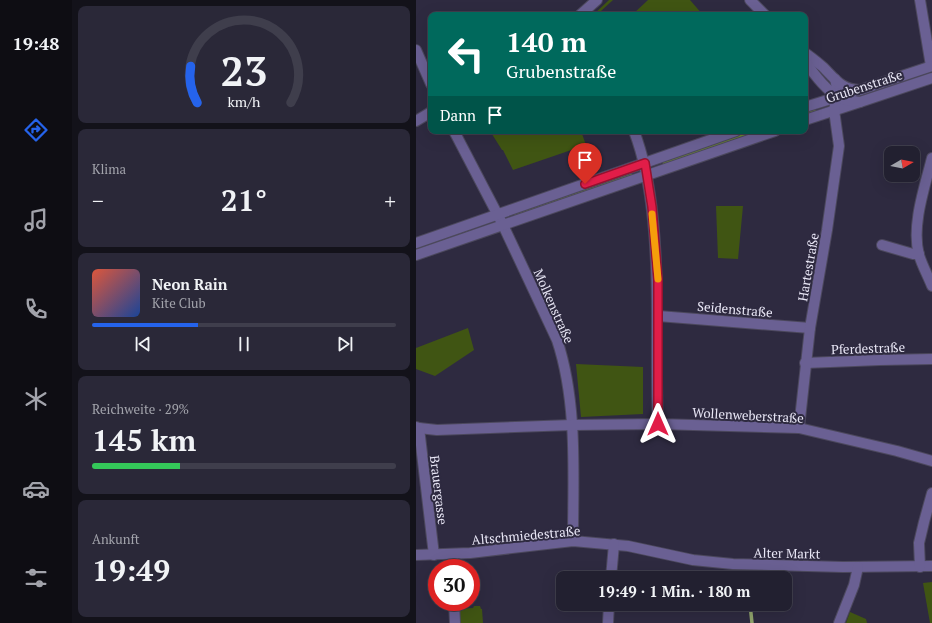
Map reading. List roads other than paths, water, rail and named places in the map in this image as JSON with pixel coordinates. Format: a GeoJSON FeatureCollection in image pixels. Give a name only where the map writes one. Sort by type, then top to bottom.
{"type":"FeatureCollection","features":[{"type":"Feature","properties":{"kind":"street"},"geometry":{"type":"LineString","coordinates":[[583,12],[597,0]]}},
{"type":"Feature","properties":{"kind":"street"},"geometry":{"type":"LineString","coordinates":[[750,0],[762,12]]}},
{"type":"Feature","properties":{"kind":"street"},"geometry":{"type":"LineString","coordinates":[[920,0],[931,69]]}},
{"type":"Feature","properties":{"kind":"street"},"geometry":{"type":"LineString","coordinates":[[416,50],[428,77]]}},
{"type":"Feature","properties":{"kind":"street"},"geometry":{"type":"LineString","coordinates":[[808,55],[847,88],[860,90]]}},
{"type":"Feature","properties":{"kind":"street"},"geometry":{"type":"LineString","coordinates":[[808,65],[819,79],[837,96],[860,102]]}},
{"type":"Feature","properties":{"kind":"street","name":"Grubenstraße"},"geometry":{"type":"LineString","coordinates":[[808,106],[931,69]]}},
{"type":"Feature","properties":{"kind":"street","name":"Grubenstraße"},"geometry":{"type":"LineString","coordinates":[[808,119],[860,102],[931,69]]}},
{"type":"Feature","properties":{"kind":"street"},"geometry":{"type":"LineString","coordinates":[[834,110],[837,96],[835,79]]}},
{"type":"Feature","properties":{"kind":"street","name":"Hartestraße"},"geometry":{"type":"LineString","coordinates":[[799,428],[805,363],[839,146],[834,110]]}},
{"type":"Feature","properties":{"kind":"street"},"geometry":{"type":"LineString","coordinates":[[416,121],[428,114]]}},
{"type":"Feature","properties":{"kind":"street"},"geometry":{"type":"LineString","coordinates":[[456,134],[503,225]]}},
{"type":"Feature","properties":{"kind":"street"},"geometry":{"type":"LineString","coordinates":[[635,134],[645,163],[657,260],[658,424]]}},
{"type":"Feature","properties":{"kind":"street"},"geometry":{"type":"LineString","coordinates":[[416,243],[727,134]]}},
{"type":"Feature","properties":{"kind":"street"},"geometry":{"type":"LineString","coordinates":[[416,255],[766,134]]}},
{"type":"Feature","properties":{"kind":"street"},"geometry":{"type":"LineString","coordinates":[[932,158],[919,214],[917,236],[919,254],[932,286]]}},
{"type":"Feature","properties":{"kind":"street","name":"Molkenstraße"},"geometry":{"type":"LineString","coordinates":[[503,225],[557,340],[566,376],[572,425],[573,541]]}},
{"type":"Feature","properties":{"kind":"street"},"geometry":{"type":"LineString","coordinates":[[882,245],[913,254],[919,254]]}},
{"type":"Feature","properties":{"kind":"street","name":"Seidenstraße"},"geometry":{"type":"LineString","coordinates":[[658,316],[810,328]]}},
{"type":"Feature","properties":{"kind":"street","name":"Pferdestraße"},"geometry":{"type":"LineString","coordinates":[[805,363],[932,359]]}},
{"type":"Feature","properties":{"kind":"street","name":"Wollenweberstraße"},"geometry":{"type":"LineString","coordinates":[[417,427],[437,430],[572,425],[658,424],[799,428],[897,451],[932,461]]}},
{"type":"Feature","properties":{"kind":"street","name":"Brauergasse"},"geometry":{"type":"LineString","coordinates":[[417,427],[434,555]]}},
{"type":"Feature","properties":{"kind":"street"},"geometry":{"type":"LineString","coordinates":[[920,567],[919,543],[932,493]]}},
{"type":"Feature","properties":{"kind":"street","name":"Altschmiedestraße"},"geometry":{"type":"LineString","coordinates":[[416,555],[453,554],[573,541],[614,544],[715,563]]}},
{"type":"Feature","properties":{"kind":"street"},"geometry":{"type":"LineString","coordinates":[[612,571],[614,544]]}},
{"type":"Feature","properties":{"kind":"street"},"geometry":{"type":"LineString","coordinates":[[453,554],[453,559]]}},
{"type":"Feature","properties":{"kind":"street","name":"Alter Markt"},"geometry":{"type":"LineString","coordinates":[[715,563],[858,567],[932,566]]}},
{"type":"Feature","properties":{"kind":"street"},"geometry":{"type":"LineString","coordinates":[[839,623],[854,585],[858,567]]}},
{"type":"Feature","properties":{"kind":"street"},"geometry":{"type":"LineString","coordinates":[[454,611],[455,623]]}},
{"type":"Feature","properties":{"kind":"street"},"geometry":{"type":"LineString","coordinates":[[608,623],[609,611]]}},
{"type":"Feature","properties":{"kind":"waterway"},"geometry":{"type":"LineString","coordinates":[[669,162],[749,134]]}},
{"type":"Feature","properties":{"kind":"waterway"},"geometry":{"type":"LineString","coordinates":[[520,214],[626,177]]}},
{"type":"Feature","properties":{"kind":"waterway"},"geometry":{"type":"LineString","coordinates":[[416,249],[464,233]]}},
{"type":"Feature","properties":{"kind":"waterway"},"geometry":{"type":"LineString","coordinates":[[751,611],[752,623]]}}]}
